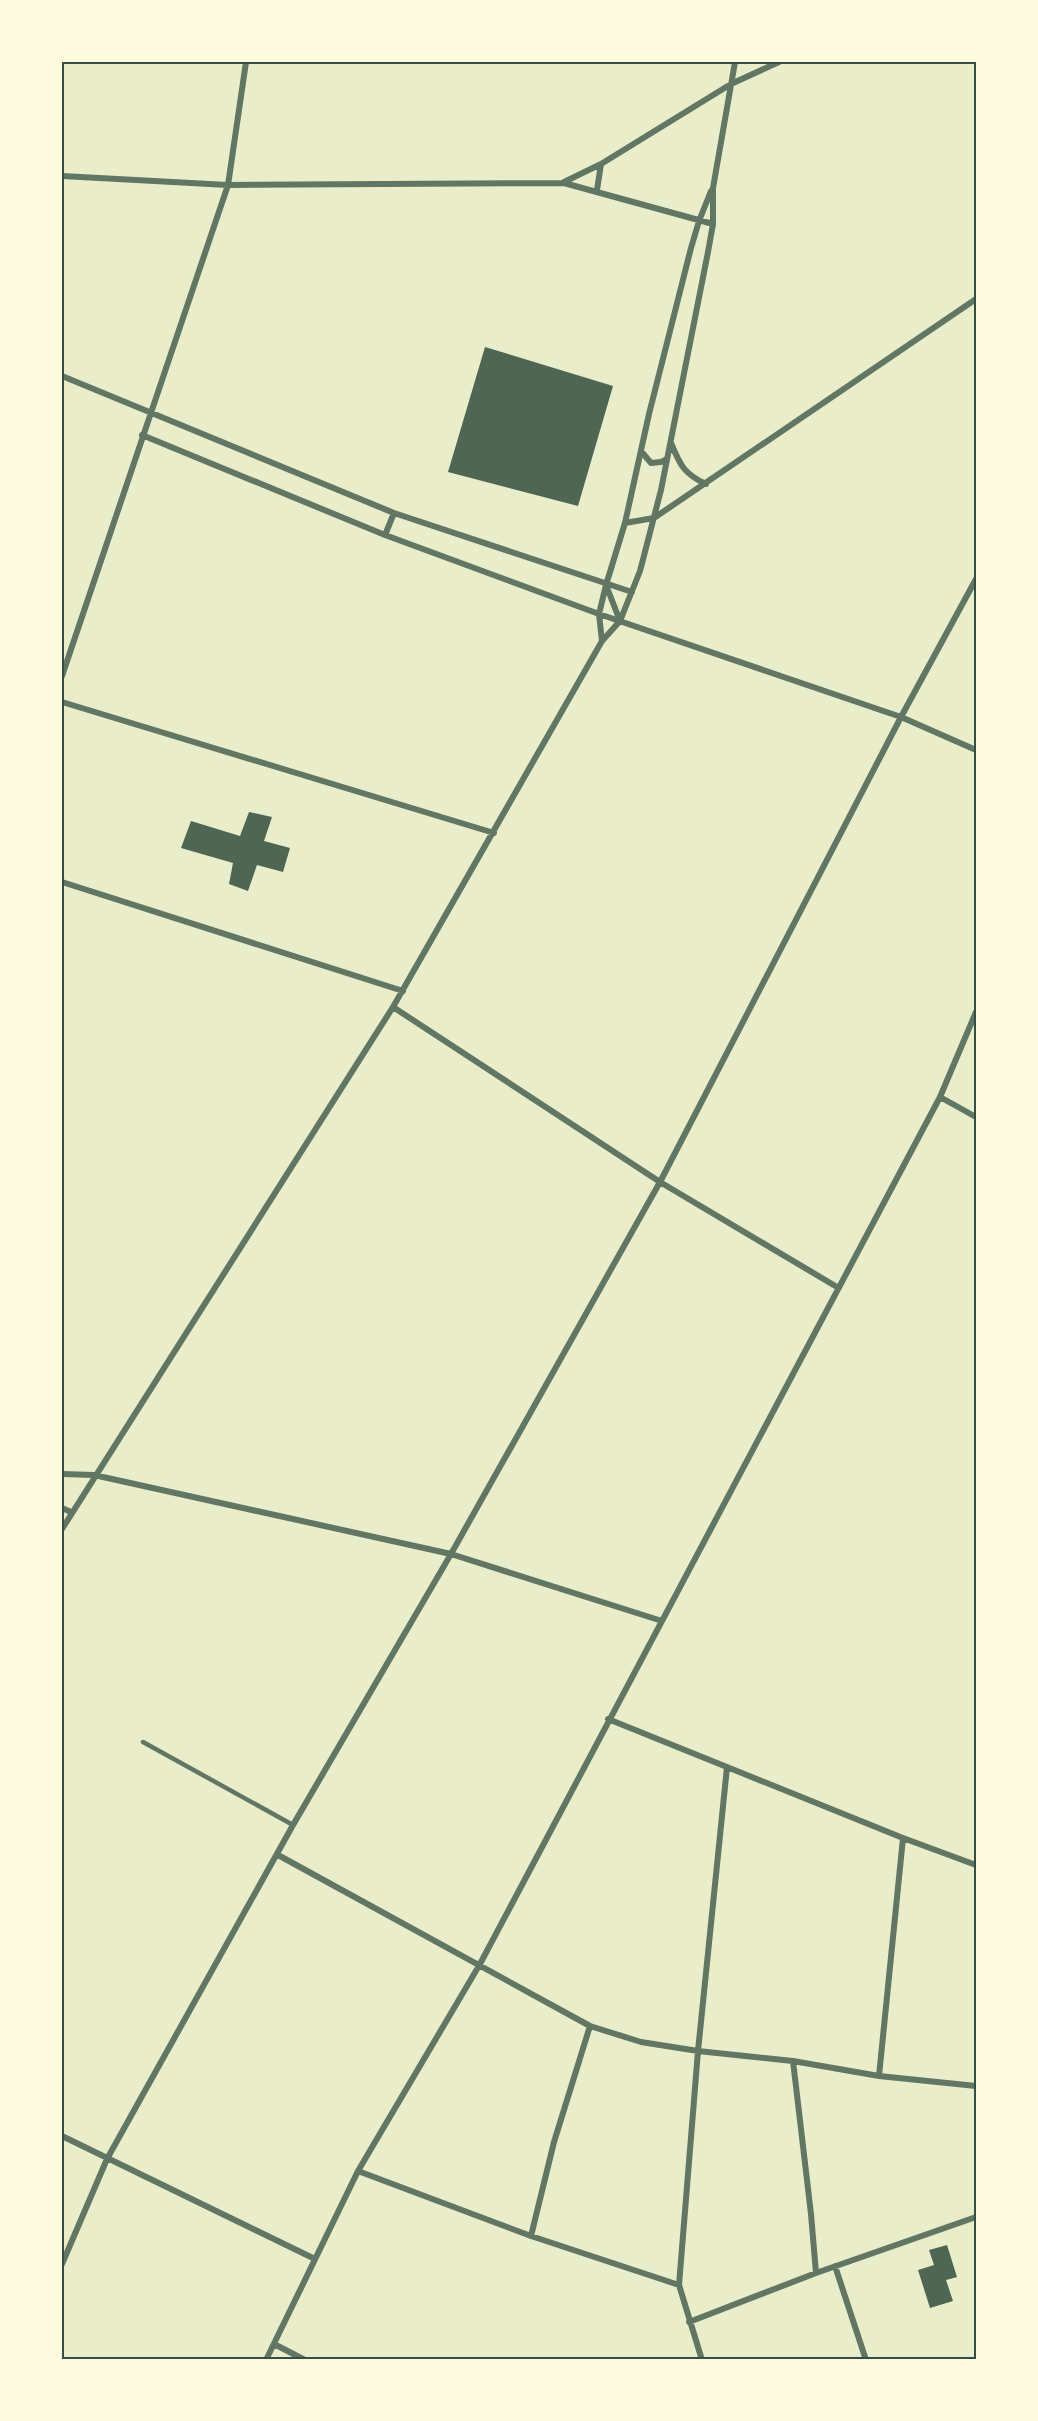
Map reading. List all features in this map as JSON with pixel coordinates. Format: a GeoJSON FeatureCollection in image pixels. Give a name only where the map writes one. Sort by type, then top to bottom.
{"type":"FeatureCollection","features":[{"type":"Feature","properties":{"kind":"street"},"geometry":{"type":"LineString","coordinates":[[62,676],[149,413],[228,185],[246,62]]}},
{"type":"Feature","properties":{"kind":"street"},"geometry":{"type":"LineString","coordinates":[[62,1529],[94,1475],[403,991],[602,641],[620,621],[632,592],[654,518],[671,443],[712,224],[713,188],[735,62]]}},
{"type":"Feature","properties":{"kind":"street"},"geometry":{"type":"LineString","coordinates":[[564,183],[601,164],[731,84],[779,62]]}},
{"type":"Feature","properties":{"kind":"street"},"geometry":{"type":"LineString","coordinates":[[597,190],[601,164]]}},
{"type":"Feature","properties":{"kind":"street"},"geometry":{"type":"LineString","coordinates":[[62,176],[228,185],[564,183],[597,190],[712,224]]}},
{"type":"Feature","properties":{"kind":"street"},"geometry":{"type":"LineString","coordinates":[[602,641],[599,614],[606,585],[625,523],[699,221],[713,188]]}},
{"type":"Feature","properties":{"kind":"street"},"geometry":{"type":"LineString","coordinates":[[625,523],[654,518],[976,299]]}},
{"type":"Feature","properties":{"kind":"street"},"geometry":{"type":"LineString","coordinates":[[62,375],[394,513],[632,592]]}},
{"type":"Feature","properties":{"kind":"street"},"geometry":{"type":"LineString","coordinates":[[142,435],[385,535],[599,614],[901,717],[976,750]]}},
{"type":"Feature","properties":{"kind":"street"},"geometry":{"type":"LineString","coordinates":[[671,443],[679,462],[689,476],[706,484]]}},
{"type":"Feature","properties":{"kind":"street"},"geometry":{"type":"LineString","coordinates":[[641,451],[651,462],[662,462],[667,459]]}},
{"type":"Feature","properties":{"kind":"street"},"geometry":{"type":"LineString","coordinates":[[385,535],[394,513]]}},
{"type":"Feature","properties":{"kind":"street"},"geometry":{"type":"LineString","coordinates":[[62,2264],[108,2159],[293,1825],[451,1554],[660,1182],[901,717],[976,579]]}},
{"type":"Feature","properties":{"kind":"street"},"geometry":{"type":"LineString","coordinates":[[606,585],[620,621]]}},
{"type":"Feature","properties":{"kind":"street"},"geometry":{"type":"LineString","coordinates":[[62,702],[494,833]]}},
{"type":"Feature","properties":{"kind":"street"},"geometry":{"type":"LineString","coordinates":[[62,882],[403,991]]}},
{"type":"Feature","properties":{"kind":"street"},"geometry":{"type":"LineString","coordinates":[[393,1007],[660,1182],[837,1287]]}},
{"type":"Feature","properties":{"kind":"street"},"geometry":{"type":"LineString","coordinates":[[266,2360],[358,2171],[480,1964],[837,1287],[940,1097],[976,1012]]}},
{"type":"Feature","properties":{"kind":"street"},"geometry":{"type":"LineString","coordinates":[[940,1097],[976,1117]]}},
{"type":"Feature","properties":{"kind":"street"},"geometry":{"type":"LineString","coordinates":[[62,1474],[94,1475],[451,1554],[662,1622]]}},
{"type":"Feature","properties":{"kind":"street"},"geometry":{"type":"LineString","coordinates":[[62,1508],[71,1512]]}},
{"type":"Feature","properties":{"kind":"street"},"geometry":{"type":"LineString","coordinates":[[608,1719],[903,1838],[976,1864]]}},
{"type":"Feature","properties":{"kind":"street"},"geometry":{"type":"LineString","coordinates":[[702,2360],[679,2285],[727,1767]]}},
{"type":"Feature","properties":{"kind":"street"},"geometry":{"type":"LineString","coordinates":[[879,2076],[903,1838]]}},
{"type":"Feature","properties":{"kind":"street"},"geometry":{"type":"LineString","coordinates":[[278,1855],[590,2025],[642,2042],[699,2051],[793,2061],[879,2076],[976,2086]]}},
{"type":"Feature","properties":{"kind":"street"},"geometry":{"type":"LineString","coordinates":[[531,2236],[554,2142],[590,2025]]}},
{"type":"Feature","properties":{"kind":"street"},"geometry":{"type":"LineString","coordinates":[[793,2061],[816,2273]]}},
{"type":"Feature","properties":{"kind":"street"},"geometry":{"type":"LineString","coordinates":[[62,2136],[315,2259]]}},
{"type":"Feature","properties":{"kind":"street"},"geometry":{"type":"LineString","coordinates":[[358,2171],[531,2236],[679,2285]]}},
{"type":"Feature","properties":{"kind":"street"},"geometry":{"type":"LineString","coordinates":[[689,2322],[835,2266],[976,2217]]}},
{"type":"Feature","properties":{"kind":"street"},"geometry":{"type":"LineString","coordinates":[[835,2266],[866,2360]]}},
{"type":"Feature","properties":{"kind":"street"},"geometry":{"type":"LineString","coordinates":[[274,2344],[305,2360]]}},
{"type":"Feature","properties":{"kind":"lane"},"geometry":{"type":"LineString","coordinates":[[142,1742],[293,1825]]}},
{"type":"Feature","properties":{"kind":"building"},"geometry":{"type":"Polygon","coordinates":[[[485,347],[613,386],[578,506],[448,472],[485,347]]]}},
{"type":"Feature","properties":{"kind":"building"},"geometry":{"type":"Polygon","coordinates":[[[249,812],[272,817],[264,841],[290,848],[283,872],[257,865],[248,891],[229,884],[233,863],[181,848],[191,821],[240,836],[249,812]]]}},
{"type":"Feature","properties":{"kind":"building"},"geometry":{"type":"Polygon","coordinates":[[[947,2245],[957,2277],[946,2280],[953,2301],[930,2308],[918,2270],[934,2265],[929,2250],[947,2245]]]}}]}
